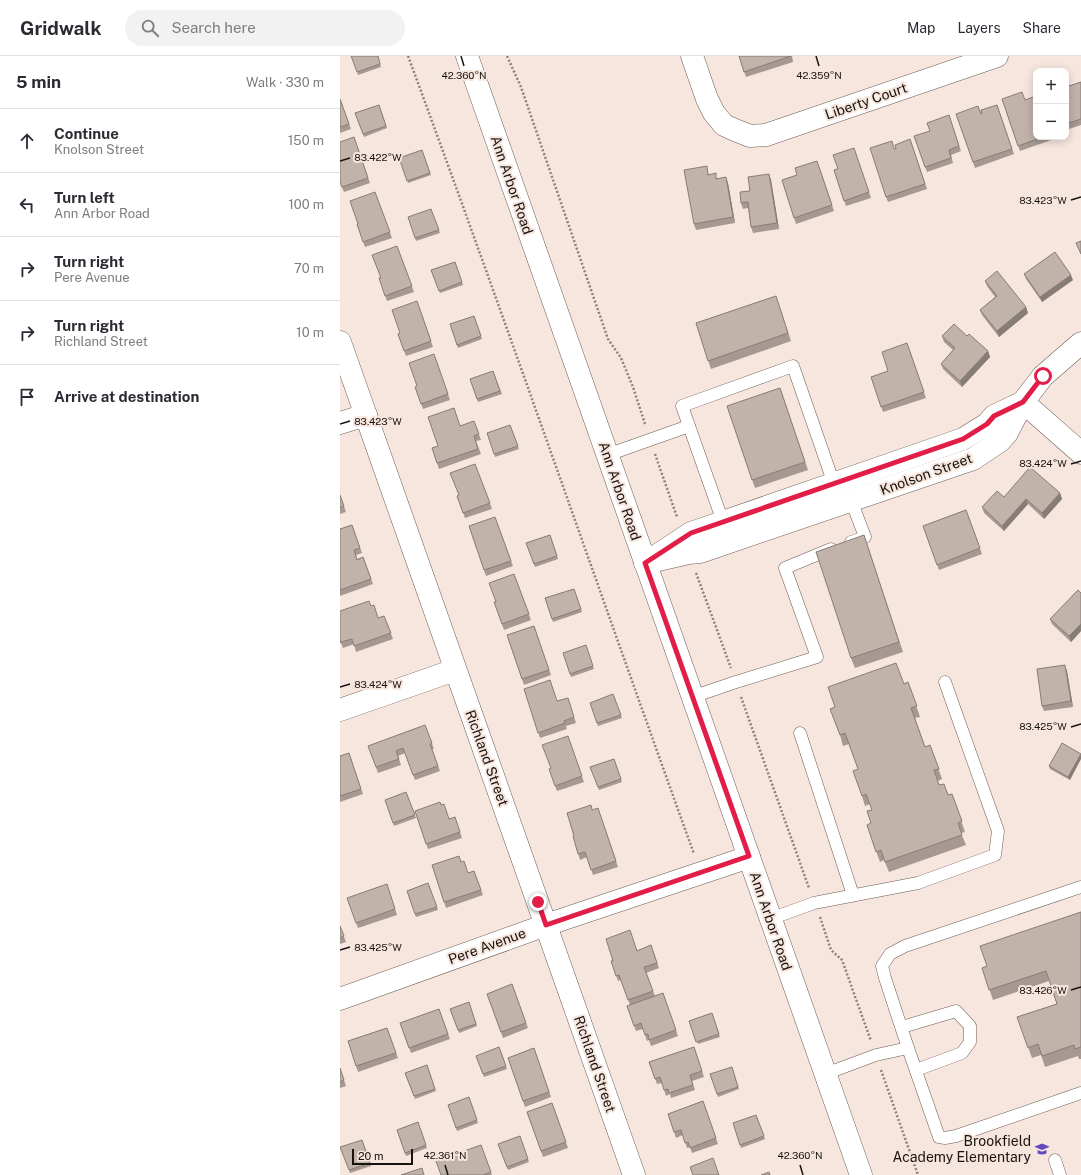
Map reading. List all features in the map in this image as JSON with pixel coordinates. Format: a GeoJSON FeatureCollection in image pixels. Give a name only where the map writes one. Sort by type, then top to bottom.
{"type":"FeatureCollection","features":[{"type":"Feature","properties":{"kind":"street","name":"Ann Arbor Road"},"geometry":{"type":"LineString","coordinates":[[467,56],[861,1175]]}},
{"type":"Feature","properties":{"kind":"street","name":"Liberty Court"},"geometry":{"type":"LineString","coordinates":[[692,56],[707,99],[714,113],[724,125],[750,136],[766,135],[970,60],[997,56]]}},
{"type":"Feature","properties":{"kind":"street","name":"Richland Street"},"geometry":{"type":"LineString","coordinates":[[340,342],[634,1175]]}},
{"type":"Feature","properties":{"kind":"street","name":"Knolson Street"},"geometry":{"type":"LineString","coordinates":[[687,545],[700,552],[973,459],[1000,441],[1007,433],[1023,402],[1043,376],[1081,343]]}},
{"type":"Feature","properties":{"kind":"street"},"geometry":{"type":"LineString","coordinates":[[1023,402],[1081,453]]}},
{"type":"Feature","properties":{"kind":"street","name":"Knolson Street"},"geometry":{"type":"LineString","coordinates":[[645,563],[687,545],[691,533],[963,439],[987,424],[994,416],[1023,402]]}},
{"type":"Feature","properties":{"kind":"street"},"geometry":{"type":"LineString","coordinates":[[340,424],[366,415]]}},
{"type":"Feature","properties":{"kind":"street"},"geometry":{"type":"LineString","coordinates":[[839,482],[851,500]]}},
{"type":"Feature","properties":{"kind":"street"},"geometry":{"type":"LineString","coordinates":[[721,522],[727,543]]}},
{"type":"Feature","properties":{"kind":"street"},"geometry":{"type":"LineString","coordinates":[[340,710],[455,670]]}},
{"type":"Feature","properties":{"kind":"street","name":"Pere Avenue"},"geometry":{"type":"LineString","coordinates":[[340,999],[546,925],[701,874],[749,856]]}},
{"type":"Feature","properties":{"kind":"lane"},"geometry":{"type":"LineString","coordinates":[[721,522],[682,406],[793,366],[839,482]]}},
{"type":"Feature","properties":{"kind":"lane"},"geometry":{"type":"LineString","coordinates":[[607,455],[689,426]]}},
{"type":"Feature","properties":{"kind":"lane"},"geometry":{"type":"LineString","coordinates":[[692,696],[817,657],[785,568],[865,537],[851,500]]}},
{"type":"Feature","properties":{"kind":"lane"},"geometry":{"type":"LineString","coordinates":[[770,919],[814,903],[918,883],[995,855],[998,830],[945,682]]}},
{"type":"Feature","properties":{"kind":"lane"},"geometry":{"type":"LineString","coordinates":[[800,733],[853,896]]}},
{"type":"Feature","properties":{"kind":"lane"},"geometry":{"type":"LineString","coordinates":[[1081,887],[905,946],[890,954],[882,966],[908,1048],[939,1137],[945,1138],[956,1136],[1081,1093]]}},
{"type":"Feature","properties":{"kind":"lane"},"geometry":{"type":"LineString","coordinates":[[902,1027],[956,1011],[970,1026],[970,1042],[962,1053],[916,1070]]}},
{"type":"Feature","properties":{"kind":"lane"},"geometry":{"type":"LineString","coordinates":[[825,1074],[876,1055],[908,1048]]}},
{"type":"Feature","properties":{"kind":"lane"},"geometry":{"type":"LineString","coordinates":[[1055,1160],[1060,1175]]}},
{"type":"Feature","properties":{"kind":"path"},"geometry":{"type":"LineString","coordinates":[[408,56],[701,874]]}},
{"type":"Feature","properties":{"kind":"path"},"geometry":{"type":"LineString","coordinates":[[507,56],[521,87],[608,339],[621,358],[632,387],[831,950],[842,960],[918,1175]]}},
{"type":"Feature","properties":{"kind":"building"},"geometry":{"type":"Polygon","coordinates":[[[351,56],[378,56],[380,64],[357,72],[351,56]]]}},
{"type":"Feature","properties":{"kind":"building"},"geometry":{"type":"Polygon","coordinates":[[[739,56],[791,56],[744,72],[739,56]]]}},
{"type":"Feature","properties":{"kind":"building"},"geometry":{"type":"Polygon","coordinates":[[[1081,82],[1081,119],[1069,123],[1069,86],[1081,82]]]}},
{"type":"Feature","properties":{"kind":"building"},"geometry":{"type":"Polygon","coordinates":[[[1022,92],[1025,100],[1033,97],[1033,140],[1035,140],[1018,146],[1002,99],[1022,92]]]}},
{"type":"Feature","properties":{"kind":"building"},"geometry":{"type":"Polygon","coordinates":[[[340,99],[349,124],[340,127],[340,99]]]}},
{"type":"Feature","properties":{"kind":"building"},"geometry":{"type":"Polygon","coordinates":[[[379,105],[386,126],[363,134],[355,113],[379,105]]]}},
{"type":"Feature","properties":{"kind":"building"},"geometry":{"type":"Polygon","coordinates":[[[997,105],[1012,149],[973,162],[956,114],[978,106],[982,114],[981,110],[997,105]]]}},
{"type":"Feature","properties":{"kind":"building"},"geometry":{"type":"Polygon","coordinates":[[[949,115],[959,146],[949,150],[951,158],[925,167],[914,136],[930,131],[927,123],[949,115]]]}},
{"type":"Feature","properties":{"kind":"building"},"geometry":{"type":"Polygon","coordinates":[[[354,137],[368,178],[342,187],[340,182],[340,142],[354,137]]]}},
{"type":"Feature","properties":{"kind":"building"},"geometry":{"type":"Polygon","coordinates":[[[910,139],[925,184],[886,197],[870,148],[892,141],[894,149],[896,149],[895,145],[910,139]]]}},
{"type":"Feature","properties":{"kind":"building"},"geometry":{"type":"Polygon","coordinates":[[[854,148],[869,192],[844,201],[834,170],[838,169],[833,155],[854,148]]]}},
{"type":"Feature","properties":{"kind":"building"},"geometry":{"type":"Polygon","coordinates":[[[422,150],[430,173],[407,181],[399,158],[422,150]]]}},
{"type":"Feature","properties":{"kind":"building"},"geometry":{"type":"Polygon","coordinates":[[[817,161],[832,205],[794,218],[782,180],[797,175],[795,168],[817,161]]]}},
{"type":"Feature","properties":{"kind":"building"},"geometry":{"type":"Polygon","coordinates":[[[707,166],[708,175],[716,173],[716,179],[726,177],[733,217],[694,224],[684,170],[707,166]]]}},
{"type":"Feature","properties":{"kind":"building"},"geometry":{"type":"Polygon","coordinates":[[[769,174],[777,223],[751,227],[748,202],[741,203],[740,192],[750,191],[748,177],[769,174]]]}},
{"type":"Feature","properties":{"kind":"building"},"geometry":{"type":"Polygon","coordinates":[[[375,192],[390,232],[363,242],[350,201],[375,192]]]}},
{"type":"Feature","properties":{"kind":"building"},"geometry":{"type":"Polygon","coordinates":[[[431,209],[439,230],[415,238],[408,217],[431,209]]]}},
{"type":"Feature","properties":{"kind":"building"},"geometry":{"type":"Polygon","coordinates":[[[1081,241],[1081,254],[1076,243],[1081,241]]]}},
{"type":"Feature","properties":{"kind":"building"},"geometry":{"type":"Polygon","coordinates":[[[397,246],[412,286],[385,296],[379,278],[381,278],[372,255],[397,246]]]}},
{"type":"Feature","properties":{"kind":"building"},"geometry":{"type":"Polygon","coordinates":[[[1055,252],[1071,275],[1040,297],[1024,274],[1055,252]]]}},
{"type":"Feature","properties":{"kind":"building"},"geometry":{"type":"Polygon","coordinates":[[[455,262],[462,282],[439,291],[431,270],[455,262]]]}},
{"type":"Feature","properties":{"kind":"building"},"geometry":{"type":"Polygon","coordinates":[[[997,271],[1026,307],[997,331],[980,310],[997,296],[985,281],[997,271]]]}},
{"type":"Feature","properties":{"kind":"building"},"geometry":{"type":"Polygon","coordinates":[[[776,296],[788,333],[708,361],[696,323],[776,296]]]}},
{"type":"Feature","properties":{"kind":"building"},"geometry":{"type":"Polygon","coordinates":[[[417,301],[431,341],[404,351],[398,334],[400,333],[392,310],[417,301]]]}},
{"type":"Feature","properties":{"kind":"building"},"geometry":{"type":"Polygon","coordinates":[[[474,316],[481,336],[457,345],[450,324],[474,316]]]}},
{"type":"Feature","properties":{"kind":"building"},"geometry":{"type":"Polygon","coordinates":[[[954,324],[967,336],[969,334],[988,351],[960,381],[941,364],[955,348],[942,336],[954,324]]]}},
{"type":"Feature","properties":{"kind":"building"},"geometry":{"type":"Polygon","coordinates":[[[907,343],[924,392],[881,407],[871,377],[888,371],[882,352],[907,343]]]}},
{"type":"Feature","properties":{"kind":"building"},"geometry":{"type":"Polygon","coordinates":[[[434,354],[448,394],[421,404],[415,387],[417,386],[409,363],[434,354]]]}},
{"type":"Feature","properties":{"kind":"building"},"geometry":{"type":"Polygon","coordinates":[[[493,371],[500,391],[477,399],[470,379],[493,371]]]}},
{"type":"Feature","properties":{"kind":"building"},"geometry":{"type":"Polygon","coordinates":[[[780,388],[805,462],[752,480],[727,406],[780,388]]]}},
{"type":"Feature","properties":{"kind":"building"},"geometry":{"type":"Polygon","coordinates":[[[454,408],[460,426],[474,421],[479,434],[474,436],[478,449],[437,463],[432,448],[438,446],[428,417],[454,408]]]}},
{"type":"Feature","properties":{"kind":"building"},"geometry":{"type":"Polygon","coordinates":[[[510,425],[518,446],[494,454],[487,433],[510,425]]]}},
{"type":"Feature","properties":{"kind":"building"},"geometry":{"type":"Polygon","coordinates":[[[475,464],[490,503],[463,513],[457,496],[459,495],[450,473],[475,464]]]}},
{"type":"Feature","properties":{"kind":"building"},"geometry":{"type":"Polygon","coordinates":[[[1030,467],[1060,493],[1042,513],[1026,499],[1002,526],[982,507],[997,491],[1004,497],[1030,467]]]}},
{"type":"Feature","properties":{"kind":"building"},"geometry":{"type":"Polygon","coordinates":[[[340,495],[344,506],[340,508],[340,495]]]}},
{"type":"Feature","properties":{"kind":"building"},"geometry":{"type":"Polygon","coordinates":[[[966,510],[980,548],[937,565],[923,526],[966,510]]]}},
{"type":"Feature","properties":{"kind":"building"},"geometry":{"type":"Polygon","coordinates":[[[495,517],[511,561],[484,570],[469,526],[495,517]]]}},
{"type":"Feature","properties":{"kind":"building"},"geometry":{"type":"Polygon","coordinates":[[[352,525],[360,548],[354,550],[357,560],[363,557],[371,579],[340,590],[340,529],[352,525]]]}},
{"type":"Feature","properties":{"kind":"building"},"geometry":{"type":"Polygon","coordinates":[[[550,535],[557,556],[534,564],[526,543],[550,535]]]}},
{"type":"Feature","properties":{"kind":"building"},"geometry":{"type":"Polygon","coordinates":[[[864,535],[899,642],[851,658],[816,552],[864,535]]]}},
{"type":"Feature","properties":{"kind":"building"},"geometry":{"type":"Polygon","coordinates":[[[514,574],[529,614],[502,624],[489,583],[514,574]]]}},
{"type":"Feature","properties":{"kind":"building"},"geometry":{"type":"Polygon","coordinates":[[[574,589],[581,609],[552,619],[545,598],[574,589]]]}},
{"type":"Feature","properties":{"kind":"building"},"geometry":{"type":"Polygon","coordinates":[[[1078,590],[1081,593],[1081,624],[1069,636],[1050,619],[1078,590]]]}},
{"type":"Feature","properties":{"kind":"building"},"geometry":{"type":"Polygon","coordinates":[[[369,601],[371,606],[374,605],[378,618],[384,616],[391,633],[354,646],[352,639],[341,642],[340,611],[369,601]]]}},
{"type":"Feature","properties":{"kind":"building"},"geometry":{"type":"Polygon","coordinates":[[[534,626],[549,670],[522,679],[507,635],[534,626]]]}},
{"type":"Feature","properties":{"kind":"building"},"geometry":{"type":"Polygon","coordinates":[[[586,645],[593,666],[570,674],[563,653],[586,645]]]}},
{"type":"Feature","properties":{"kind":"building"},"geometry":{"type":"Polygon","coordinates":[[[896,663],[904,684],[908,682],[917,706],[911,708],[925,747],[930,745],[939,769],[934,770],[939,785],[944,784],[948,795],[952,794],[962,821],[958,823],[962,835],[885,862],[881,850],[876,852],[867,825],[871,823],[867,811],[872,810],[866,794],[862,796],[853,771],[858,769],[845,733],[840,735],[830,709],[835,707],[828,687],[896,663]]]}},
{"type":"Feature","properties":{"kind":"building"},"geometry":{"type":"Polygon","coordinates":[[[1065,665],[1071,701],[1042,706],[1037,669],[1065,665]]]}},
{"type":"Feature","properties":{"kind":"building"},"geometry":{"type":"Polygon","coordinates":[[[550,680],[557,701],[568,698],[574,717],[564,721],[565,723],[538,733],[524,689],[550,680]]]}},
{"type":"Feature","properties":{"kind":"building"},"geometry":{"type":"Polygon","coordinates":[[[613,694],[621,715],[597,723],[590,703],[613,694]]]}},
{"type":"Feature","properties":{"kind":"building"},"geometry":{"type":"Polygon","coordinates":[[[425,725],[432,743],[430,744],[438,766],[413,775],[403,748],[396,751],[399,759],[376,767],[368,746],[425,725]]]}},
{"type":"Feature","properties":{"kind":"building"},"geometry":{"type":"Polygon","coordinates":[[[568,736],[582,776],[555,786],[549,769],[551,768],[542,745],[568,736]]]}},
{"type":"Feature","properties":{"kind":"building"},"geometry":{"type":"Polygon","coordinates":[[[1062,743],[1081,754],[1068,777],[1049,766],[1062,743]]]}},
{"type":"Feature","properties":{"kind":"building"},"geometry":{"type":"Polygon","coordinates":[[[349,753],[361,789],[340,796],[340,756],[349,753]]]}},
{"type":"Feature","properties":{"kind":"building"},"geometry":{"type":"Polygon","coordinates":[[[614,759],[621,779],[598,787],[590,767],[614,759]]]}},
{"type":"Feature","properties":{"kind":"building"},"geometry":{"type":"Polygon","coordinates":[[[406,792],[415,815],[393,823],[385,800],[406,792]]]}},
{"type":"Feature","properties":{"kind":"building"},"geometry":{"type":"Polygon","coordinates":[[[440,802],[441,805],[444,804],[449,819],[455,817],[460,832],[426,844],[415,811],[440,802]]]}},
{"type":"Feature","properties":{"kind":"building"},"geometry":{"type":"Polygon","coordinates":[[[591,805],[592,810],[598,808],[616,861],[591,870],[585,852],[578,854],[567,813],[591,805]]]}},
{"type":"Feature","properties":{"kind":"building"},"geometry":{"type":"Polygon","coordinates":[[[459,856],[461,862],[464,861],[468,873],[474,871],[481,890],[444,902],[432,865],[459,856]]]}},
{"type":"Feature","properties":{"kind":"building"},"geometry":{"type":"Polygon","coordinates":[[[428,883],[437,907],[415,914],[407,891],[428,883]]]}},
{"type":"Feature","properties":{"kind":"building"},"geometry":{"type":"Polygon","coordinates":[[[387,884],[395,909],[356,923],[347,898],[387,884]]]}},
{"type":"Feature","properties":{"kind":"building"},"geometry":{"type":"Polygon","coordinates":[[[1081,912],[1081,1047],[1075,1049],[1074,1045],[1042,1056],[1038,1044],[1028,1048],[1017,1017],[1057,1004],[1046,971],[989,990],[982,968],[987,966],[980,946],[1081,912]]]}},
{"type":"Feature","properties":{"kind":"building"},"geometry":{"type":"Polygon","coordinates":[[[340,926],[344,936],[340,938],[340,926]]]}},
{"type":"Feature","properties":{"kind":"building"},"geometry":{"type":"Polygon","coordinates":[[[630,930],[637,951],[651,945],[657,963],[644,967],[653,991],[628,1000],[619,975],[616,976],[606,939],[630,930]]]}},
{"type":"Feature","properties":{"kind":"building"},"geometry":{"type":"Polygon","coordinates":[[[512,984],[526,1023],[501,1032],[487,994],[512,984]]]}},
{"type":"Feature","properties":{"kind":"building"},"geometry":{"type":"Polygon","coordinates":[[[663,993],[676,1030],[649,1040],[648,1034],[645,1035],[641,1023],[634,1026],[627,1006],[663,993]]]}},
{"type":"Feature","properties":{"kind":"building"},"geometry":{"type":"Polygon","coordinates":[[[469,1002],[476,1024],[458,1030],[450,1009],[469,1002]]]}},
{"type":"Feature","properties":{"kind":"building"},"geometry":{"type":"Polygon","coordinates":[[[439,1009],[448,1034],[409,1048],[400,1023],[439,1009]]]}},
{"type":"Feature","properties":{"kind":"building"},"geometry":{"type":"Polygon","coordinates":[[[712,1013],[719,1034],[696,1042],[689,1021],[712,1013]]]}},
{"type":"Feature","properties":{"kind":"building"},"geometry":{"type":"Polygon","coordinates":[[[387,1028],[396,1053],[356,1066],[348,1041],[387,1028]]]}},
{"type":"Feature","properties":{"kind":"building"},"geometry":{"type":"Polygon","coordinates":[[[499,1047],[506,1066],[483,1074],[476,1056],[499,1047]]]}},
{"type":"Feature","properties":{"kind":"building"},"geometry":{"type":"Polygon","coordinates":[[[694,1047],[702,1071],[690,1075],[693,1085],[669,1093],[668,1089],[664,1090],[660,1077],[655,1079],[649,1062],[694,1047]]]}},
{"type":"Feature","properties":{"kind":"building"},"geometry":{"type":"Polygon","coordinates":[[[534,1048],[549,1092],[523,1101],[508,1058],[534,1048]]]}},
{"type":"Feature","properties":{"kind":"building"},"geometry":{"type":"Polygon","coordinates":[[[427,1065],[435,1089],[414,1096],[405,1073],[427,1065]]]}},
{"type":"Feature","properties":{"kind":"building"},"geometry":{"type":"Polygon","coordinates":[[[732,1067],[738,1087],[717,1094],[710,1074],[732,1067]]]}},
{"type":"Feature","properties":{"kind":"building"},"geometry":{"type":"Polygon","coordinates":[[[340,1068],[344,1080],[340,1082],[340,1068]]]}},
{"type":"Feature","properties":{"kind":"building"},"geometry":{"type":"Polygon","coordinates":[[[469,1097],[477,1120],[456,1128],[448,1105],[469,1097]]]}},
{"type":"Feature","properties":{"kind":"building"},"geometry":{"type":"Polygon","coordinates":[[[703,1101],[716,1138],[690,1148],[688,1142],[685,1143],[681,1130],[674,1132],[668,1114],[703,1101]]]}},
{"type":"Feature","properties":{"kind":"building"},"geometry":{"type":"Polygon","coordinates":[[[552,1103],[566,1142],[541,1151],[527,1112],[552,1103]]]}},
{"type":"Feature","properties":{"kind":"building"},"geometry":{"type":"Polygon","coordinates":[[[756,1115],[764,1136],[740,1145],[733,1123],[756,1115]]]}},
{"type":"Feature","properties":{"kind":"building"},"geometry":{"type":"Polygon","coordinates":[[[418,1122],[426,1145],[405,1153],[397,1130],[418,1122]]]}},
{"type":"Feature","properties":{"kind":"building"},"geometry":{"type":"Polygon","coordinates":[[[520,1136],[528,1159],[507,1167],[498,1144],[520,1136]]]}},
{"type":"Feature","properties":{"kind":"building"},"geometry":{"type":"Polygon","coordinates":[[[362,1140],[370,1163],[349,1170],[340,1147],[362,1140]]]}},
{"type":"Feature","properties":{"kind":"building"},"geometry":{"type":"Polygon","coordinates":[[[481,1145],[491,1172],[483,1175],[441,1175],[436,1161],[481,1145]]]}},
{"type":"Feature","properties":{"kind":"building"},"geometry":{"type":"Polygon","coordinates":[[[713,1158],[719,1175],[693,1175],[690,1167],[713,1158]]]}},
{"type":"Feature","properties":{"kind":"building"},"geometry":{"type":"Polygon","coordinates":[[[422,1168],[424,1175],[401,1175],[422,1168]]]}},
{"type":"Feature","properties":{"kind":"building"},"geometry":{"type":"Polygon","coordinates":[[[769,1172],[770,1175],[761,1175],[769,1172]]]}},
{"type":"Feature","properties":{"kind":"place","name":"Brookfield Academy Elementary"},"geometry":{"type":"Point","coordinates":[1042,1149]}},
{"type":"Feature","properties":{"kind":"route"},"geometry":{"type":"LineString","coordinates":[[538,902],[546,925],[701,874],[749,856],[645,563],[691,533],[963,439],[987,424],[994,416],[1023,402],[1043,376]]}}]}
